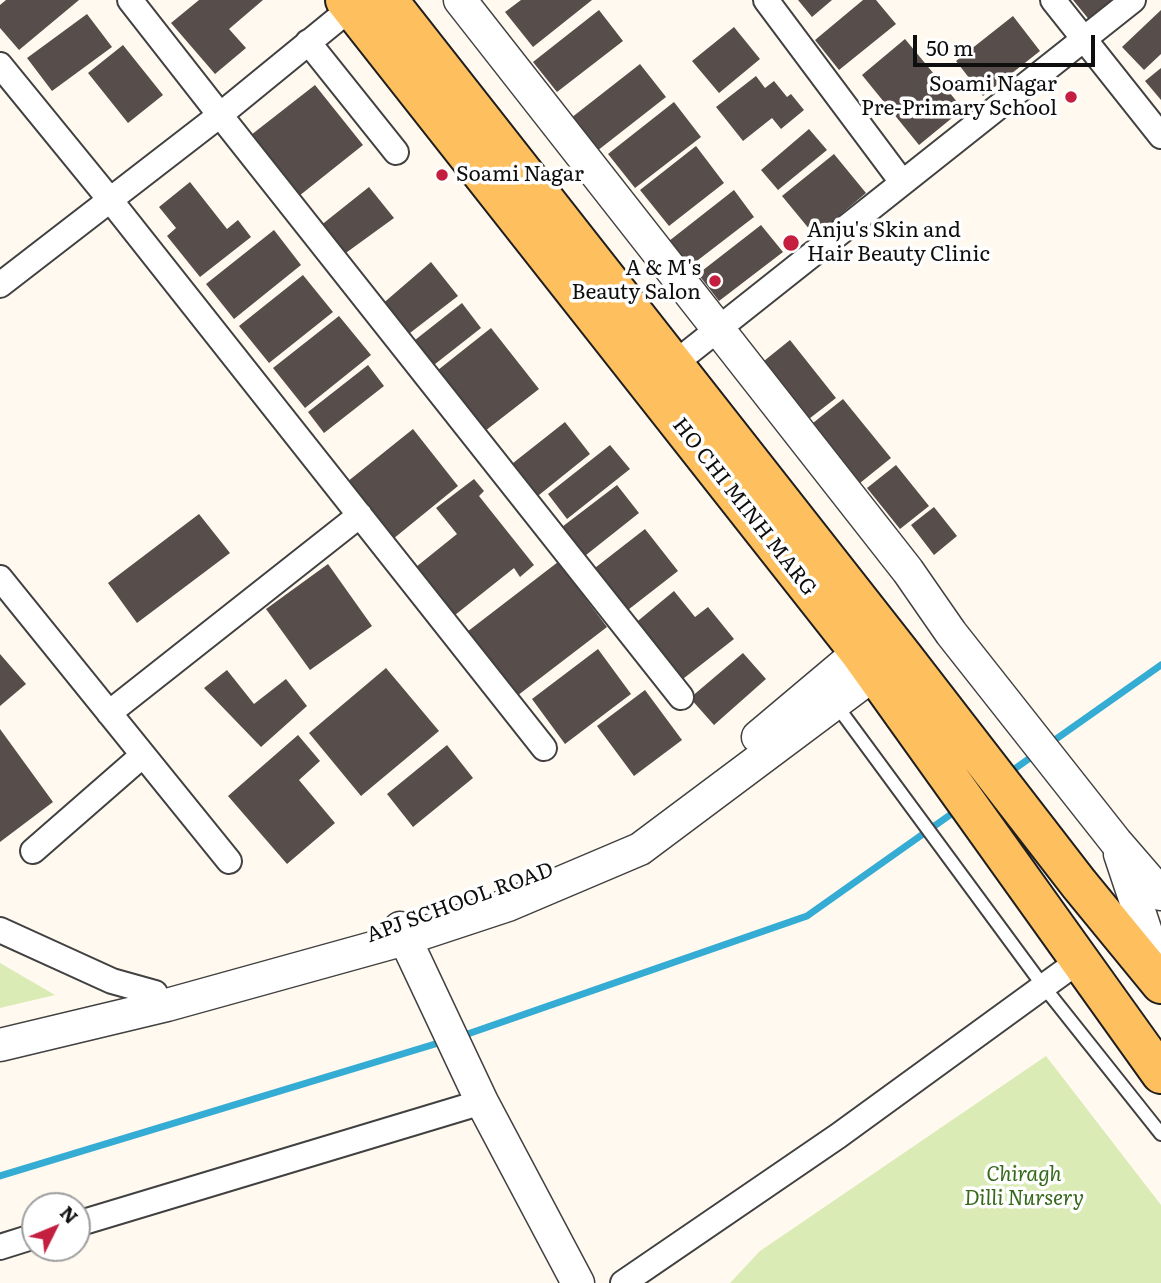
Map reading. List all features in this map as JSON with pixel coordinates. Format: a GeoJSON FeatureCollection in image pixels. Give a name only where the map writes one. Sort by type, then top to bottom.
{"type":"FeatureCollection","features":[{"type":"Feature","properties":{"kind":"main road","name":"HO CHI MINH MARG"},"geometry":{"type":"LineString","coordinates":[[388,0],[674,364],[1080,960],[1128,1026]]}},
{"type":"Feature","properties":{"kind":"main road","name":"HO CHI MINH MARG"},"geometry":{"type":"LineString","coordinates":[[348,4],[878,660],[1079,884]]}},
{"type":"Feature","properties":{"kind":"main road"},"geometry":{"type":"LineString","coordinates":[[1079,884],[1161,984]]}},
{"type":"Feature","properties":{"kind":"main road"},"geometry":{"type":"LineString","coordinates":[[1079,884],[1161,1005]]}},
{"type":"Feature","properties":{"kind":"main road"},"geometry":{"type":"LineString","coordinates":[[1128,1026],[1161,1074]]}},
{"type":"Feature","properties":{"kind":"main road"},"geometry":{"type":"LineString","coordinates":[[1128,1026],[1161,1099]]}},
{"type":"Feature","properties":{"kind":"street"},"geometry":{"type":"LineString","coordinates":[[130,0],[681,697]]}},
{"type":"Feature","properties":{"kind":"street"},"geometry":{"type":"LineString","coordinates":[[460,0],[908,570],[951,633],[1116,842],[1156,888]]}},
{"type":"Feature","properties":{"kind":"street"},"geometry":{"type":"LineString","coordinates":[[766,0],[902,182]]}},
{"type":"Feature","properties":{"kind":"street"},"geometry":{"type":"LineString","coordinates":[[1053,0],[1161,136]]}},
{"type":"Feature","properties":{"kind":"street"},"geometry":{"type":"LineString","coordinates":[[674,364],[1132,0]]}},
{"type":"Feature","properties":{"kind":"street"},"geometry":{"type":"LineString","coordinates":[[0,285],[220,115],[308,42],[348,4]]}},
{"type":"Feature","properties":{"kind":"street"},"geometry":{"type":"LineString","coordinates":[[308,42],[396,152]]}},
{"type":"Feature","properties":{"kind":"street"},"geometry":{"type":"LineString","coordinates":[[0,65],[544,748]]}},
{"type":"Feature","properties":{"kind":"street"},"geometry":{"type":"LineString","coordinates":[[109,713],[360,515]]}},
{"type":"Feature","properties":{"kind":"street"},"geometry":{"type":"LineString","coordinates":[[0,578],[229,860]]}},
{"type":"Feature","properties":{"kind":"street"},"geometry":{"type":"LineString","coordinates":[[0,1045],[167,1004],[402,933],[508,905],[640,849],[829,694],[878,660]]}},
{"type":"Feature","properties":{"kind":"street"},"geometry":{"type":"LineString","coordinates":[[33,851],[143,755]]}},
{"type":"Feature","properties":{"kind":"street"},"geometry":{"type":"LineString","coordinates":[[1116,842],[1161,978]]}},
{"type":"Feature","properties":{"kind":"street"},"geometry":{"type":"LineString","coordinates":[[0,930],[112,981],[155,993]]}},
{"type":"Feature","properties":{"kind":"street"},"geometry":{"type":"LineString","coordinates":[[402,933],[476,1089],[578,1283]]}},
{"type":"Feature","properties":{"kind":"street","name":"APJ SCHOOL ROAD"},"geometry":{"type":"LineString","coordinates":[[0,1032],[402,933]]}},
{"type":"Feature","properties":{"kind":"street"},"geometry":{"type":"LineString","coordinates":[[623,1283],[838,1136],[1080,960]]}},
{"type":"Feature","properties":{"kind":"street"},"geometry":{"type":"LineString","coordinates":[[91,1219],[476,1089]]}},
{"type":"Feature","properties":{"kind":"street"},"geometry":{"type":"LineString","coordinates":[[0,1247],[21,1240]]}},
{"type":"Feature","properties":{"kind":"lane"},"geometry":{"type":"LineString","coordinates":[[829,694],[1044,987],[1161,1134]]}},
{"type":"Feature","properties":{"kind":"green space"},"geometry":{"type":"Polygon","coordinates":[[[0,963],[55,995],[0,1008],[0,963]]]}},
{"type":"Feature","properties":{"kind":"green space","name":"Chiragh Dilli Nursery"},"geometry":{"type":"Polygon","coordinates":[[[1046,1056],[1161,1205],[1161,1283],[730,1283],[760,1251],[1046,1056]]]}},
{"type":"Feature","properties":{"kind":"building"},"geometry":{"type":"Polygon","coordinates":[[[6,0],[79,0],[19,50],[0,28],[0,5],[6,0]]]}},
{"type":"Feature","properties":{"kind":"building"},"geometry":{"type":"Polygon","coordinates":[[[199,0],[263,0],[229,29],[246,48],[215,74],[171,23],[199,0]]]}},
{"type":"Feature","properties":{"kind":"building"},"geometry":{"type":"Polygon","coordinates":[[[521,0],[592,0],[533,47],[505,12],[521,0]]]}},
{"type":"Feature","properties":{"kind":"building"},"geometry":{"type":"Polygon","coordinates":[[[798,0],[832,0],[812,17],[798,0]]]}},
{"type":"Feature","properties":{"kind":"building"},"geometry":{"type":"Polygon","coordinates":[[[863,0],[876,0],[896,24],[839,70],[815,40],[863,0]]]}},
{"type":"Feature","properties":{"kind":"building"},"geometry":{"type":"Polygon","coordinates":[[[1073,0],[1119,0],[1091,22],[1073,0]]]}},
{"type":"Feature","properties":{"kind":"building"},"geometry":{"type":"Polygon","coordinates":[[[599,10],[623,41],[557,92],[533,62],[599,10]]]}},
{"type":"Feature","properties":{"kind":"building"},"geometry":{"type":"Polygon","coordinates":[[[1161,10],[1161,54],[1144,70],[1122,47],[1161,10]]]}},
{"type":"Feature","properties":{"kind":"building"},"geometry":{"type":"Polygon","coordinates":[[[87,14],[112,47],[52,91],[27,58],[87,14]]]}},
{"type":"Feature","properties":{"kind":"building"},"geometry":{"type":"Polygon","coordinates":[[[1013,16],[1040,51],[983,96],[956,61],[1013,16]]]}},
{"type":"Feature","properties":{"kind":"building"},"geometry":{"type":"Polygon","coordinates":[[[734,27],[760,59],[719,93],[692,61],[734,27]]]}},
{"type":"Feature","properties":{"kind":"building"},"geometry":{"type":"Polygon","coordinates":[[[905,39],[963,109],[919,145],[862,75],[905,39]]]}},
{"type":"Feature","properties":{"kind":"building"},"geometry":{"type":"Polygon","coordinates":[[[123,45],[163,95],[128,123],[88,73],[123,45]]]}},
{"type":"Feature","properties":{"kind":"building"},"geometry":{"type":"Polygon","coordinates":[[[640,64],[666,97],[597,151],[571,118],[640,64]]]}},
{"type":"Feature","properties":{"kind":"building"},"geometry":{"type":"Polygon","coordinates":[[[1161,68],[1161,100],[1145,81],[1161,68]]]}},
{"type":"Feature","properties":{"kind":"building"},"geometry":{"type":"Polygon","coordinates":[[[756,76],[765,88],[774,81],[787,97],[791,94],[804,110],[781,129],[772,118],[743,141],[716,107],[756,76]]]}},
{"type":"Feature","properties":{"kind":"building"},"geometry":{"type":"Polygon","coordinates":[[[315,85],[363,145],[299,196],[251,135],[315,85]]]}},
{"type":"Feature","properties":{"kind":"building"},"geometry":{"type":"Polygon","coordinates":[[[674,102],[701,137],[635,188],[608,154],[674,102]]]}},
{"type":"Feature","properties":{"kind":"building"},"geometry":{"type":"Polygon","coordinates":[[[809,129],[827,150],[778,190],[761,170],[809,129]]]}},
{"type":"Feature","properties":{"kind":"building"},"geometry":{"type":"Polygon","coordinates":[[[696,146],[724,183],[669,226],[640,190],[696,146]]]}},
{"type":"Feature","properties":{"kind":"building"},"geometry":{"type":"Polygon","coordinates":[[[834,154],[866,193],[815,236],[782,196],[834,154]]]}},
{"type":"Feature","properties":{"kind":"building"},"geometry":{"type":"Polygon","coordinates":[[[190,182],[227,229],[238,220],[251,237],[200,277],[167,236],[176,228],[159,207],[190,182]]]}},
{"type":"Feature","properties":{"kind":"building"},"geometry":{"type":"Polygon","coordinates":[[[369,187],[394,218],[343,255],[320,226],[369,187]]]}},
{"type":"Feature","properties":{"kind":"building"},"geometry":{"type":"Polygon","coordinates":[[[734,190],[754,217],[689,267],[669,241],[734,190]]]}},
{"type":"Feature","properties":{"kind":"building"},"geometry":{"type":"Polygon","coordinates":[[[761,225],[783,252],[719,301],[698,274],[761,225]]]}},
{"type":"Feature","properties":{"kind":"building"},"geometry":{"type":"Polygon","coordinates":[[[274,230],[301,265],[234,319],[206,284],[274,230]]]}},
{"type":"Feature","properties":{"kind":"building"},"geometry":{"type":"Polygon","coordinates":[[[431,262],[458,296],[406,336],[380,306],[431,262]]]}},
{"type":"Feature","properties":{"kind":"building"},"geometry":{"type":"Polygon","coordinates":[[[303,275],[333,312],[269,363],[239,326],[303,275]]]}},
{"type":"Feature","properties":{"kind":"building"},"geometry":{"type":"Polygon","coordinates":[[[462,303],[481,328],[430,368],[410,344],[462,303]]]}},
{"type":"Feature","properties":{"kind":"building"},"geometry":{"type":"Polygon","coordinates":[[[339,316],[371,355],[305,408],[273,368],[339,316]]]}},
{"type":"Feature","properties":{"kind":"building"},"geometry":{"type":"Polygon","coordinates":[[[491,328],[539,389],[485,431],[438,370],[491,328]]]}},
{"type":"Feature","properties":{"kind":"building"},"geometry":{"type":"Polygon","coordinates":[[[790,340],[836,398],[805,422],[759,365],[790,340]]]}},
{"type":"Feature","properties":{"kind":"building"},"geometry":{"type":"Polygon","coordinates":[[[368,365],[384,386],[324,433],[308,412],[368,365]]]}},
{"type":"Feature","properties":{"kind":"building"},"geometry":{"type":"Polygon","coordinates":[[[843,399],[891,458],[860,483],[813,423],[843,399]]]}},
{"type":"Feature","properties":{"kind":"building"},"geometry":{"type":"Polygon","coordinates":[[[565,422],[590,454],[534,499],[508,467],[565,422]]]}},
{"type":"Feature","properties":{"kind":"building"},"geometry":{"type":"Polygon","coordinates":[[[413,429],[458,486],[393,539],[347,482],[413,429]]]}},
{"type":"Feature","properties":{"kind":"building"},"geometry":{"type":"Polygon","coordinates":[[[610,445],[630,469],[567,519],[548,494],[610,445]]]}},
{"type":"Feature","properties":{"kind":"building"},"geometry":{"type":"Polygon","coordinates":[[[896,465],[929,506],[900,529],[867,488],[896,465]]]}},
{"type":"Feature","properties":{"kind":"building"},"geometry":{"type":"Polygon","coordinates":[[[474,479],[484,491],[479,496],[534,565],[520,577],[514,568],[450,619],[411,571],[457,534],[436,508],[474,479]]]}},
{"type":"Feature","properties":{"kind":"building"},"geometry":{"type":"Polygon","coordinates":[[[617,485],[639,513],[581,559],[558,530],[617,485]]]}},
{"type":"Feature","properties":{"kind":"building"},"geometry":{"type":"Polygon","coordinates":[[[934,507],[957,536],[934,555],[911,525],[934,507]]]}},
{"type":"Feature","properties":{"kind":"building"},"geometry":{"type":"Polygon","coordinates":[[[199,514],[230,553],[137,623],[108,583],[199,514]]]}},
{"type":"Feature","properties":{"kind":"building"},"geometry":{"type":"Polygon","coordinates":[[[645,529],[678,571],[624,613],[591,571],[645,529]]]}},
{"type":"Feature","properties":{"kind":"building"},"geometry":{"type":"Polygon","coordinates":[[[558,562],[607,627],[513,699],[463,635],[558,562]]]}},
{"type":"Feature","properties":{"kind":"building"},"geometry":{"type":"Polygon","coordinates":[[[328,564],[372,626],[310,670],[266,609],[328,564]]]}},
{"type":"Feature","properties":{"kind":"building"},"geometry":{"type":"Polygon","coordinates":[[[674,591],[695,617],[708,607],[734,639],[679,682],[633,625],[674,591]]]}},
{"type":"Feature","properties":{"kind":"building"},"geometry":{"type":"Polygon","coordinates":[[[598,649],[631,694],[565,744],[532,699],[598,649]]]}},
{"type":"Feature","properties":{"kind":"building"},"geometry":{"type":"Polygon","coordinates":[[[743,653],[766,679],[714,725],[690,698],[743,653]]]}},
{"type":"Feature","properties":{"kind":"building"},"geometry":{"type":"Polygon","coordinates":[[[0,654],[26,684],[0,706],[0,654]]]}},
{"type":"Feature","properties":{"kind":"building"},"geometry":{"type":"Polygon","coordinates":[[[386,668],[439,731],[361,796],[309,733],[386,668]]]}},
{"type":"Feature","properties":{"kind":"building"},"geometry":{"type":"Polygon","coordinates":[[[227,670],[254,704],[286,679],[307,706],[261,747],[204,688],[227,670]]]}},
{"type":"Feature","properties":{"kind":"building"},"geometry":{"type":"Polygon","coordinates":[[[645,690],[682,740],[634,776],[597,726],[645,690]]]}},
{"type":"Feature","properties":{"kind":"building"},"geometry":{"type":"Polygon","coordinates":[[[0,729],[53,802],[0,842],[0,729]]]}},
{"type":"Feature","properties":{"kind":"building"},"geometry":{"type":"Polygon","coordinates":[[[298,735],[320,761],[299,780],[335,823],[287,864],[228,796],[298,735]]]}},
{"type":"Feature","properties":{"kind":"building"},"geometry":{"type":"Polygon","coordinates":[[[447,745],[473,778],[413,827],[387,794],[447,745]]]}},
{"type":"Feature","properties":{"kind":"waterway"},"geometry":{"type":"LineString","coordinates":[[1049,744],[1161,665]]}},
{"type":"Feature","properties":{"kind":"waterway"},"geometry":{"type":"LineString","coordinates":[[1006,775],[1037,753]]}},
{"type":"Feature","properties":{"kind":"waterway"},"geometry":{"type":"LineString","coordinates":[[459,1037],[807,916],[957,810]]}},
{"type":"Feature","properties":{"kind":"waterway"},"geometry":{"type":"LineString","coordinates":[[0,1176],[445,1041]]}},
{"type":"Feature","properties":{"kind":"place","name":"Soami Nagar Pre-Primary School"},"geometry":{"type":"Point","coordinates":[1071,97]}},
{"type":"Feature","properties":{"kind":"place","name":"Soami Nagar"},"geometry":{"type":"Point","coordinates":[442,175]}},
{"type":"Feature","properties":{"kind":"place","name":"Anju's Skin and Hair Beauty Clinic"},"geometry":{"type":"Point","coordinates":[791,243]}},
{"type":"Feature","properties":{"kind":"place","name":"A & M's Beauty Salon"},"geometry":{"type":"Point","coordinates":[715,281]}}]}
